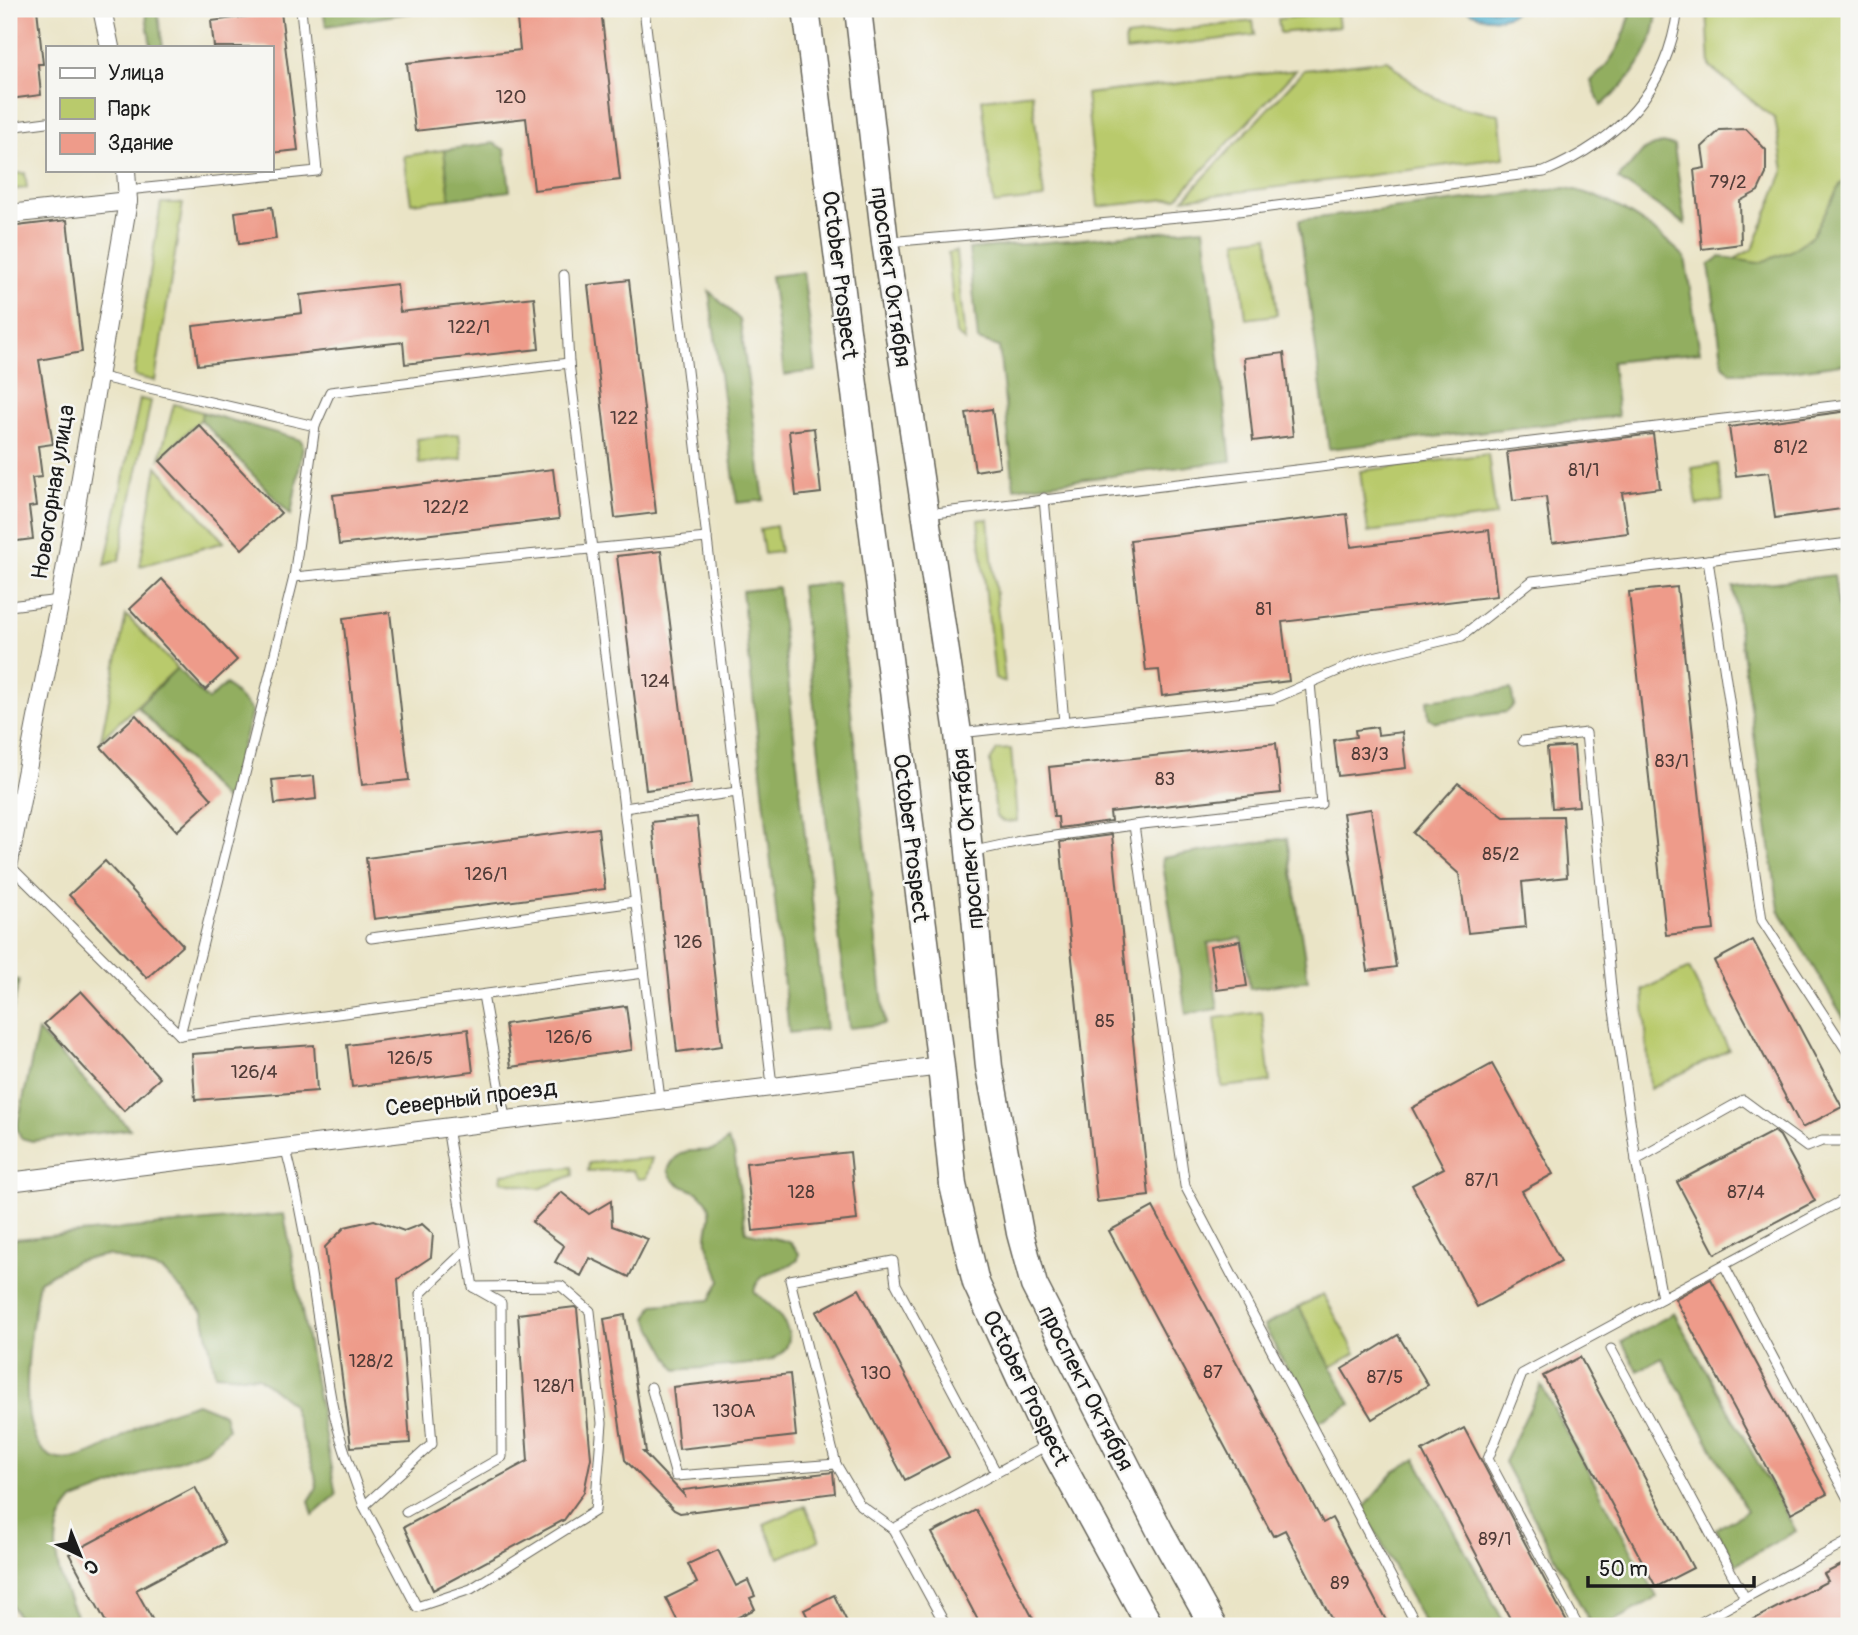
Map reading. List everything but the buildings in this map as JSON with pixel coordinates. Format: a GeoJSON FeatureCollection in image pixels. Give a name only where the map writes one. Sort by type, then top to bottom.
{"type":"FeatureCollection","features":[{"type":"Feature","properties":{"kind":"main road","name":"October Prospect"},"geometry":{"type":"LineString","coordinates":[[806,9],[941,1066],[953,1185],[976,1283],[1050,1443],[1150,1626]]}},
{"type":"Feature","properties":{"kind":"main road","name":"проспект Октября"},"geometry":{"type":"LineString","coordinates":[[858,9],[885,242],[958,733],[989,1067],[1020,1233],[1034,1285],[1160,1531],[1213,1626]]}},
{"type":"Feature","properties":{"kind":"street"},"geometry":{"type":"LineString","coordinates":[[102,9],[110,46]]}},
{"type":"Feature","properties":{"kind":"street","name":"Новогорная улица"},"geometry":{"type":"LineString","coordinates":[[9,863],[60,600],[128,195],[126,172]]}},
{"type":"Feature","properties":{"kind":"street"},"geometry":{"type":"LineString","coordinates":[[9,214],[128,195]]}},
{"type":"Feature","properties":{"kind":"street","name":"Северный проезд"},"geometry":{"type":"LineString","coordinates":[[9,1182],[505,1118],[941,1066]]}},
{"type":"Feature","properties":{"kind":"lane"},"geometry":{"type":"LineString","coordinates":[[128,195],[317,171],[301,9]]}},
{"type":"Feature","properties":{"kind":"lane"},"geometry":{"type":"LineString","coordinates":[[644,9],[772,1085]]}},
{"type":"Feature","properties":{"kind":"lane"},"geometry":{"type":"LineString","coordinates":[[885,242],[1213,214],[1544,172],[1589,151],[1632,117],[1674,45],[1678,9]]}},
{"type":"Feature","properties":{"kind":"lane"},"geometry":{"type":"LineString","coordinates":[[9,127],[46,122]]}},
{"type":"Feature","properties":{"kind":"lane"},"geometry":{"type":"LineString","coordinates":[[564,275],[569,363],[660,1099]]}},
{"type":"Feature","properties":{"kind":"lane"},"geometry":{"type":"LineString","coordinates":[[180,1035],[293,578],[315,426],[330,392],[569,363]]}},
{"type":"Feature","properties":{"kind":"lane"},"geometry":{"type":"LineString","coordinates":[[96,376],[315,426]]}},
{"type":"Feature","properties":{"kind":"lane"},"geometry":{"type":"LineString","coordinates":[[925,514],[1849,404]]}},
{"type":"Feature","properties":{"kind":"lane"},"geometry":{"type":"LineString","coordinates":[[1044,498],[1064,722]]}},
{"type":"Feature","properties":{"kind":"lane"},"geometry":{"type":"LineString","coordinates":[[293,578],[707,538]]}},
{"type":"Feature","properties":{"kind":"lane"},"geometry":{"type":"LineString","coordinates":[[958,733],[1273,699],[1365,659],[1462,636],[1532,581],[1849,543]]}},
{"type":"Feature","properties":{"kind":"lane"},"geometry":{"type":"LineString","coordinates":[[1708,560],[1762,920],[1849,1055]]}},
{"type":"Feature","properties":{"kind":"lane"},"geometry":{"type":"LineString","coordinates":[[9,606],[60,600]]}},
{"type":"Feature","properties":{"kind":"lane"},"geometry":{"type":"LineString","coordinates":[[969,853],[1025,840],[1321,804],[1310,683]]}},
{"type":"Feature","properties":{"kind":"lane"},"geometry":{"type":"LineString","coordinates":[[1523,741],[1586,733],[1612,997],[1636,1160],[1662,1298]]}},
{"type":"Feature","properties":{"kind":"lane"},"geometry":{"type":"LineString","coordinates":[[624,808],[737,792]]}},
{"type":"Feature","properties":{"kind":"lane"},"geometry":{"type":"LineString","coordinates":[[1133,825],[1185,1186],[1417,1626]]}},
{"type":"Feature","properties":{"kind":"lane"},"geometry":{"type":"LineString","coordinates":[[9,863],[180,1035]]}},
{"type":"Feature","properties":{"kind":"lane"},"geometry":{"type":"LineString","coordinates":[[371,938],[635,902]]}},
{"type":"Feature","properties":{"kind":"lane"},"geometry":{"type":"LineString","coordinates":[[180,1035],[644,973]]}},
{"type":"Feature","properties":{"kind":"lane"},"geometry":{"type":"LineString","coordinates":[[484,995],[505,1118]]}},
{"type":"Feature","properties":{"kind":"lane"},"geometry":{"type":"LineString","coordinates":[[1636,1160],[1743,1100],[1807,1147],[1822,1141],[1849,1141]]}},
{"type":"Feature","properties":{"kind":"lane"},"geometry":{"type":"LineString","coordinates":[[447,1126],[473,1287]]}},
{"type":"Feature","properties":{"kind":"lane"},"geometry":{"type":"LineString","coordinates":[[285,1146],[297,1191],[333,1405],[345,1454],[364,1506],[417,1608],[471,1589],[595,1511],[602,1423],[590,1311],[561,1286],[473,1287]]}},
{"type":"Feature","properties":{"kind":"lane"},"geometry":{"type":"LineString","coordinates":[[1578,1626],[1488,1459],[1522,1374],[1849,1197]]}},
{"type":"Feature","properties":{"kind":"lane"},"geometry":{"type":"LineString","coordinates":[[364,1506],[432,1444],[420,1294],[467,1249]]}},
{"type":"Feature","properties":{"kind":"lane"},"geometry":{"type":"LineString","coordinates":[[946,1626],[893,1529],[860,1504],[836,1464],[790,1280],[893,1261],[896,1284],[996,1472]]}},
{"type":"Feature","properties":{"kind":"lane"},"geometry":{"type":"LineString","coordinates":[[1724,1265],[1849,1501]]}},
{"type":"Feature","properties":{"kind":"lane"},"geometry":{"type":"LineString","coordinates":[[406,1512],[502,1457],[501,1303],[473,1287]]}},
{"type":"Feature","properties":{"kind":"lane"},"geometry":{"type":"LineString","coordinates":[[1611,1349],[1745,1598]]}},
{"type":"Feature","properties":{"kind":"lane"},"geometry":{"type":"LineString","coordinates":[[651,1387],[676,1476],[836,1464]]}},
{"type":"Feature","properties":{"kind":"lane"},"geometry":{"type":"LineString","coordinates":[[893,1529],[1050,1443]]}},
{"type":"Feature","properties":{"kind":"lane"},"geometry":{"type":"LineString","coordinates":[[1694,1626],[1849,1541]]}},
{"type":"Feature","properties":{"kind":"green space"},"geometry":{"type":"Polygon","coordinates":[[[145,9],[157,9],[163,46],[151,46],[145,9]]]}},
{"type":"Feature","properties":{"kind":"green space"},"geometry":{"type":"Polygon","coordinates":[[[323,9],[433,9],[326,26],[323,9]]]}},
{"type":"Feature","properties":{"kind":"green space"},"geometry":{"type":"Polygon","coordinates":[[[1631,9],[1657,9],[1652,37],[1640,63],[1622,86],[1601,106],[1591,81],[1618,48],[1631,9]]]}},
{"type":"Feature","properties":{"kind":"green space"},"geometry":{"type":"Polygon","coordinates":[[[1707,9],[1849,9],[1849,350],[1716,269],[1753,249],[1784,170],[1775,119],[1710,67],[1707,9]]]}},
{"type":"Feature","properties":{"kind":"green space"},"geometry":{"type":"Polygon","coordinates":[[[1337,12],[1339,27],[1280,33],[1278,19],[1337,12]]]}},
{"type":"Feature","properties":{"kind":"green space"},"geometry":{"type":"Polygon","coordinates":[[[1253,21],[1255,35],[1126,51],[1125,37],[1253,21]]]}},
{"type":"Feature","properties":{"kind":"green space"},"geometry":{"type":"Polygon","coordinates":[[[1388,60],[1414,84],[1438,99],[1465,108],[1499,114],[1504,158],[1184,199],[1304,70],[1388,60]]]}},
{"type":"Feature","properties":{"kind":"green space"},"geometry":{"type":"Polygon","coordinates":[[[1296,70],[1177,198],[1098,207],[1086,94],[1296,70]]]}},
{"type":"Feature","properties":{"kind":"green space"},"geometry":{"type":"Polygon","coordinates":[[[1032,93],[1044,198],[994,204],[982,99],[1032,93]]]}},
{"type":"Feature","properties":{"kind":"green space"},"geometry":{"type":"Polygon","coordinates":[[[493,143],[505,150],[510,191],[450,199],[444,150],[493,143]]]}},
{"type":"Feature","properties":{"kind":"green space"},"geometry":{"type":"Polygon","coordinates":[[[1663,143],[1674,146],[1685,224],[1618,179],[1645,149],[1663,143]]]}},
{"type":"Feature","properties":{"kind":"green space"},"geometry":{"type":"Polygon","coordinates":[[[444,150],[450,199],[411,203],[404,156],[444,150]]]}},
{"type":"Feature","properties":{"kind":"green space"},"geometry":{"type":"Polygon","coordinates":[[[25,173],[27,188],[9,190],[9,174],[25,173]]]}},
{"type":"Feature","properties":{"kind":"green space"},"geometry":{"type":"Polygon","coordinates":[[[1849,177],[1849,363],[1783,372],[1731,373],[1723,365],[1709,265],[1720,257],[1758,263],[1789,252],[1812,236],[1840,185],[1849,177]]]}},
{"type":"Feature","properties":{"kind":"green space"},"geometry":{"type":"Polygon","coordinates":[[[1566,188],[1615,205],[1659,234],[1685,257],[1700,352],[1612,362],[1618,416],[1329,449],[1299,220],[1566,188]]]}},
{"type":"Feature","properties":{"kind":"green space"},"geometry":{"type":"Polygon","coordinates":[[[161,203],[183,203],[155,381],[134,376],[161,203]]]}},
{"type":"Feature","properties":{"kind":"green space"},"geometry":{"type":"Polygon","coordinates":[[[1204,228],[1231,461],[1014,488],[999,347],[978,340],[969,249],[1204,228]]]}},
{"type":"Feature","properties":{"kind":"green space"},"geometry":{"type":"Polygon","coordinates":[[[1268,236],[1277,315],[1246,319],[1237,240],[1268,236]]]}},
{"type":"Feature","properties":{"kind":"green space"},"geometry":{"type":"Polygon","coordinates":[[[956,251],[965,341],[956,334],[948,253],[956,251]]]}},
{"type":"Feature","properties":{"kind":"green space"},"geometry":{"type":"Polygon","coordinates":[[[803,272],[816,371],[784,375],[771,276],[803,272]]]}},
{"type":"Feature","properties":{"kind":"green space"},"geometry":{"type":"Polygon","coordinates":[[[709,291],[740,320],[764,500],[737,503],[709,291]]]}},
{"type":"Feature","properties":{"kind":"green space"},"geometry":{"type":"Polygon","coordinates":[[[140,399],[151,401],[119,560],[105,565],[140,399]]]}},
{"type":"Feature","properties":{"kind":"green space"},"geometry":{"type":"Polygon","coordinates":[[[174,404],[202,412],[201,419],[160,458],[174,404]]]}},
{"type":"Feature","properties":{"kind":"green space"},"geometry":{"type":"Polygon","coordinates":[[[202,412],[301,440],[303,446],[291,515],[201,420],[202,412]]]}},
{"type":"Feature","properties":{"kind":"green space"},"geometry":{"type":"Polygon","coordinates":[[[459,434],[462,459],[419,464],[417,439],[459,434]]]}},
{"type":"Feature","properties":{"kind":"green space"},"geometry":{"type":"Polygon","coordinates":[[[1488,454],[1496,516],[1368,532],[1360,471],[1488,454]]]}},
{"type":"Feature","properties":{"kind":"green space"},"geometry":{"type":"Polygon","coordinates":[[[1718,464],[1723,501],[1697,505],[1692,468],[1718,464]]]}},
{"type":"Feature","properties":{"kind":"green space"},"geometry":{"type":"Polygon","coordinates":[[[157,466],[224,542],[140,566],[157,466]]]}},
{"type":"Feature","properties":{"kind":"green space"},"geometry":{"type":"Polygon","coordinates":[[[988,519],[1005,682],[995,678],[978,520],[988,519]]]}},
{"type":"Feature","properties":{"kind":"green space"},"geometry":{"type":"Polygon","coordinates":[[[776,526],[780,552],[764,554],[760,529],[776,526]]]}},
{"type":"Feature","properties":{"kind":"green space"},"geometry":{"type":"Polygon","coordinates":[[[1834,575],[1849,683],[1849,1027],[1779,910],[1733,587],[1834,575]]]}},
{"type":"Feature","properties":{"kind":"green space"},"geometry":{"type":"Polygon","coordinates":[[[837,582],[885,1024],[849,1028],[801,586],[837,582]]]}},
{"type":"Feature","properties":{"kind":"green space"},"geometry":{"type":"Polygon","coordinates":[[[778,587],[826,1029],[789,1033],[742,591],[778,587]]]}},
{"type":"Feature","properties":{"kind":"green space"},"geometry":{"type":"Polygon","coordinates":[[[126,615],[177,668],[101,739],[126,615]]]}},
{"type":"Feature","properties":{"kind":"green space"},"geometry":{"type":"Polygon","coordinates":[[[177,668],[208,700],[226,684],[252,711],[226,801],[138,707],[177,668]]]}},
{"type":"Feature","properties":{"kind":"green space"},"geometry":{"type":"Polygon","coordinates":[[[1511,689],[1514,705],[1507,712],[1436,722],[1429,718],[1427,700],[1511,689]]]}},
{"type":"Feature","properties":{"kind":"green space"},"geometry":{"type":"Polygon","coordinates":[[[1011,749],[1017,821],[1004,822],[996,816],[990,761],[997,750],[1011,749]]]}},
{"type":"Feature","properties":{"kind":"green space"},"geometry":{"type":"Polygon","coordinates":[[[1287,838],[1308,980],[1250,989],[1242,938],[1208,943],[1218,1009],[1186,1014],[1162,858],[1287,838]]]}},
{"type":"Feature","properties":{"kind":"green space"},"geometry":{"type":"Polygon","coordinates":[[[1689,968],[1729,1050],[1650,1089],[1643,990],[1689,968]]]}},
{"type":"Feature","properties":{"kind":"green space"},"geometry":{"type":"Polygon","coordinates":[[[9,978],[19,980],[9,1028],[9,978]]]}},
{"type":"Feature","properties":{"kind":"green space"},"geometry":{"type":"Polygon","coordinates":[[[1262,1012],[1270,1082],[1222,1087],[1215,1018],[1262,1012]]]}},
{"type":"Feature","properties":{"kind":"green space"},"geometry":{"type":"Polygon","coordinates":[[[38,1031],[130,1129],[32,1141],[21,1138],[17,1128],[38,1031]]]}},
{"type":"Feature","properties":{"kind":"green space"},"geometry":{"type":"Polygon","coordinates":[[[727,1140],[734,1152],[746,1232],[790,1242],[799,1253],[798,1260],[792,1264],[760,1279],[754,1292],[778,1314],[788,1333],[788,1342],[784,1351],[766,1361],[676,1370],[647,1318],[654,1305],[710,1300],[720,1280],[707,1243],[709,1205],[702,1195],[676,1182],[668,1170],[681,1154],[712,1150],[727,1140]]]}},
{"type":"Feature","properties":{"kind":"green space"},"geometry":{"type":"Polygon","coordinates":[[[652,1158],[646,1178],[638,1179],[632,1170],[588,1171],[589,1163],[652,1158]]]}},
{"type":"Feature","properties":{"kind":"green space"},"geometry":{"type":"Polygon","coordinates":[[[572,1167],[573,1175],[539,1189],[501,1181],[502,1174],[572,1167]]]}},
{"type":"Feature","properties":{"kind":"green space"},"geometry":{"type":"Polygon","coordinates":[[[284,1214],[336,1495],[313,1515],[309,1501],[317,1488],[315,1474],[291,1403],[258,1377],[215,1374],[203,1312],[163,1271],[107,1255],[76,1261],[39,1281],[31,1332],[27,1398],[31,1427],[41,1449],[59,1459],[86,1455],[152,1419],[197,1403],[224,1414],[228,1429],[207,1450],[74,1500],[58,1529],[57,1562],[67,1596],[82,1626],[23,1626],[9,1601],[9,1285],[15,1239],[284,1214]]]}},
{"type":"Feature","properties":{"kind":"green space"},"geometry":{"type":"Polygon","coordinates":[[[1323,1294],[1356,1353],[1331,1367],[1299,1307],[1323,1294]]]}},
{"type":"Feature","properties":{"kind":"green space"},"geometry":{"type":"Polygon","coordinates":[[[1299,1307],[1351,1404],[1316,1423],[1264,1326],[1299,1307]]]}},
{"type":"Feature","properties":{"kind":"green space"},"geometry":{"type":"Polygon","coordinates":[[[1674,1313],[1796,1531],[1736,1564],[1716,1529],[1747,1511],[1662,1358],[1638,1371],[1622,1342],[1674,1313]]]}},
{"type":"Feature","properties":{"kind":"green space"},"geometry":{"type":"Polygon","coordinates":[[[1541,1385],[1657,1597],[1605,1626],[1592,1626],[1504,1462],[1541,1385]]]}},
{"type":"Feature","properties":{"kind":"green space"},"geometry":{"type":"Polygon","coordinates":[[[1416,1459],[1506,1626],[1426,1626],[1363,1509],[1394,1472],[1416,1459]]]}},
{"type":"Feature","properties":{"kind":"green space"},"geometry":{"type":"Polygon","coordinates":[[[805,1506],[820,1540],[779,1558],[764,1524],[805,1506]]]}},
{"type":"Feature","properties":{"kind":"water"},"geometry":{"type":"Polygon","coordinates":[[[1466,9],[1520,9],[1500,18],[1486,18],[1466,9]]]}}]}
